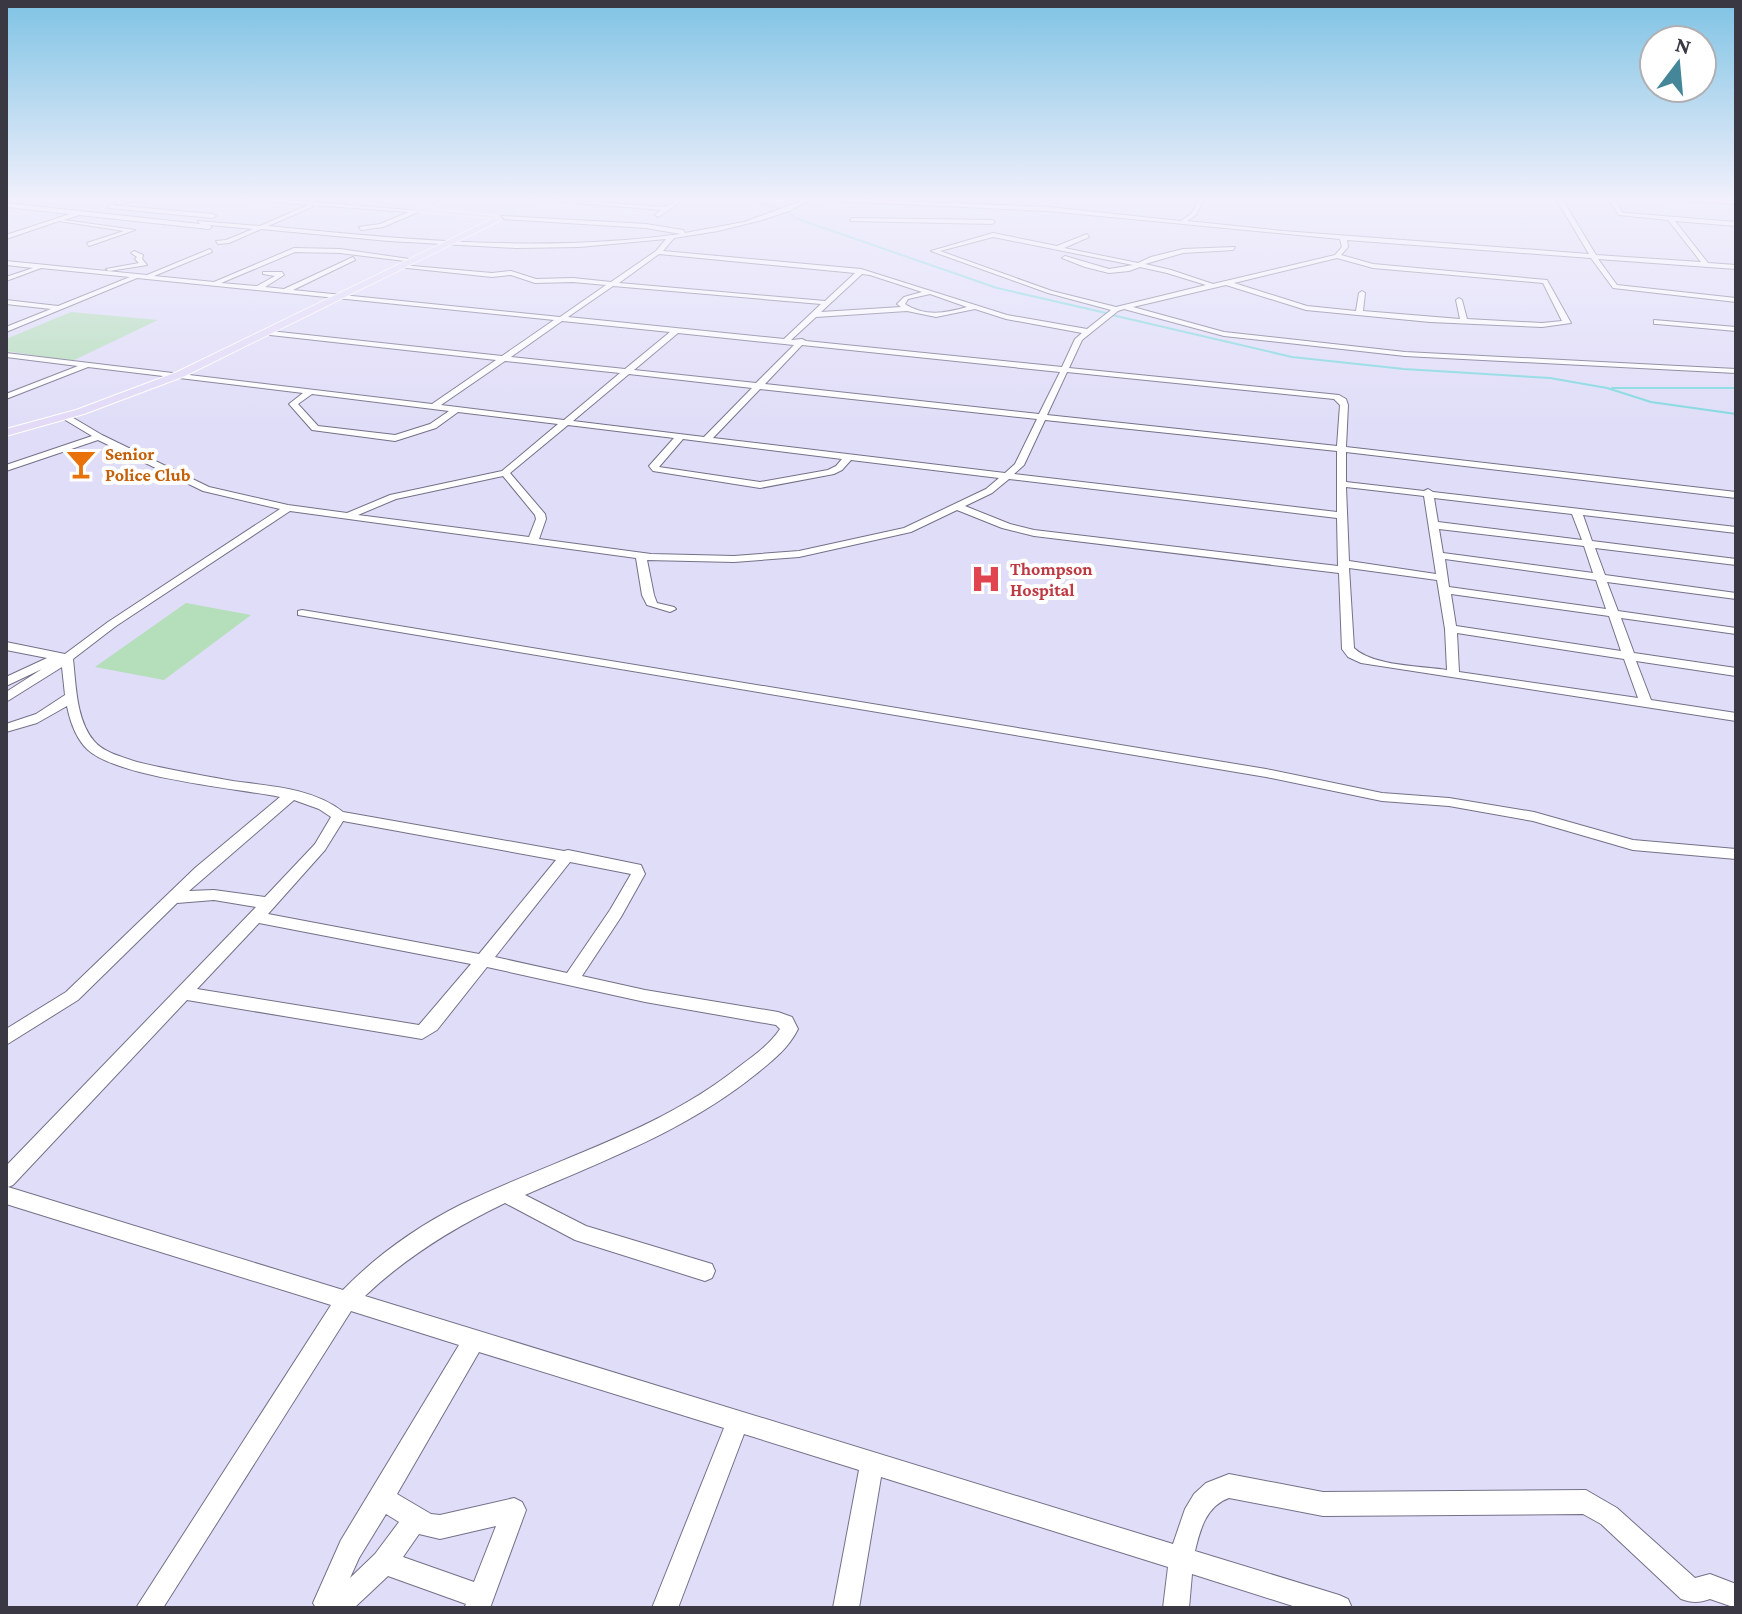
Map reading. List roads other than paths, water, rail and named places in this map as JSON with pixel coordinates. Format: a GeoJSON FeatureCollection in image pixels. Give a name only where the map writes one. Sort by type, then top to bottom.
{"type":"FeatureCollection","features":[{"type":"Feature","properties":{"kind":"main road"},"geometry":{"type":"LineString","coordinates":[[8,432],[65,416],[181,374],[390,272]]}},
{"type":"Feature","properties":{"kind":"street"},"geometry":{"type":"LineString","coordinates":[[98,272],[1336,397],[1344,405],[1340,449],[1348,649],[1352,655],[1361,660],[1736,717]]}},
{"type":"Feature","properties":{"kind":"street"},"geometry":{"type":"LineString","coordinates":[[6,330],[154,272]]}},
{"type":"Feature","properties":{"kind":"street"},"geometry":{"type":"LineString","coordinates":[[195,282],[218,272]]}},
{"type":"Feature","properties":{"kind":"street"},"geometry":{"type":"LineString","coordinates":[[212,284],[240,272]]}},
{"type":"Feature","properties":{"kind":"street"},"geometry":{"type":"LineString","coordinates":[[234,286],[264,272]]}},
{"type":"Feature","properties":{"kind":"street"},"geometry":{"type":"LineString","coordinates":[[266,272],[311,278]]}},
{"type":"Feature","properties":{"kind":"street"},"geometry":{"type":"LineString","coordinates":[[285,291],[324,272]]}},
{"type":"Feature","properties":{"kind":"street"},"geometry":{"type":"LineString","coordinates":[[462,272],[511,273],[535,281],[579,280],[828,303]]}},
{"type":"Feature","properties":{"kind":"street"},"geometry":{"type":"LineString","coordinates":[[434,406],[629,272]]}},
{"type":"Feature","properties":{"kind":"street"},"geometry":{"type":"LineString","coordinates":[[787,340],[860,272]]}},
{"type":"Feature","properties":{"kind":"street"},"geometry":{"type":"LineString","coordinates":[[865,272],[974,307],[1042,325],[1086,331]]}},
{"type":"Feature","properties":{"kind":"street"},"geometry":{"type":"LineString","coordinates":[[994,272],[1050,292],[1224,334],[1428,356],[1736,371]]}},
{"type":"Feature","properties":{"kind":"street"},"geometry":{"type":"LineString","coordinates":[[1166,272],[1212,285]]}},
{"type":"Feature","properties":{"kind":"street"},"geometry":{"type":"LineString","coordinates":[[65,416],[99,437],[206,489],[288,508],[641,556],[734,559],[811,552],[907,530],[989,491],[1019,465],[1064,369],[1086,331],[1120,308],[1267,272]]}},
{"type":"Feature","properties":{"kind":"street"},"geometry":{"type":"LineString","coordinates":[[1225,282],[1292,306],[1359,314],[1554,325],[1568,320],[1545,281],[1445,272]]}},
{"type":"Feature","properties":{"kind":"street"},"geometry":{"type":"LineString","coordinates":[[1603,272],[1621,290],[1736,300]]}},
{"type":"Feature","properties":{"kind":"street"},"geometry":{"type":"LineString","coordinates":[[258,288],[281,275]]}},
{"type":"Feature","properties":{"kind":"street"},"geometry":{"type":"LineString","coordinates":[[908,309],[901,304],[906,298],[931,292]]}},
{"type":"Feature","properties":{"kind":"street"},"geometry":{"type":"LineString","coordinates":[[1359,314],[1362,293]]}},
{"type":"Feature","properties":{"kind":"street"},"geometry":{"type":"LineString","coordinates":[[1459,300],[1464,321]]}},
{"type":"Feature","properties":{"kind":"street"},"geometry":{"type":"LineString","coordinates":[[6,302],[64,306]]}},
{"type":"Feature","properties":{"kind":"street"},"geometry":{"type":"LineString","coordinates":[[815,315],[908,309],[943,317],[974,307]]}},
{"type":"Feature","properties":{"kind":"street"},"geometry":{"type":"LineString","coordinates":[[1657,322],[1736,329]]}},
{"type":"Feature","properties":{"kind":"street"},"geometry":{"type":"LineString","coordinates":[[349,515],[393,497],[505,473],[677,330]]}},
{"type":"Feature","properties":{"kind":"street"},"geometry":{"type":"LineString","coordinates":[[270,333],[1736,495]]}},
{"type":"Feature","properties":{"kind":"street"},"geometry":{"type":"LineString","coordinates":[[1360,348],[1362,337]]}},
{"type":"Feature","properties":{"kind":"street"},"geometry":{"type":"LineString","coordinates":[[707,439],[802,341]]}},
{"type":"Feature","properties":{"kind":"street"},"geometry":{"type":"LineString","coordinates":[[1425,344],[1428,356]]}},
{"type":"Feature","properties":{"kind":"street"},"geometry":{"type":"LineString","coordinates":[[6,355],[1341,516],[1343,513]]}},
{"type":"Feature","properties":{"kind":"street"},"geometry":{"type":"LineString","coordinates":[[6,397],[89,365]]}},
{"type":"Feature","properties":{"kind":"street"},"geometry":{"type":"LineString","coordinates":[[311,391],[293,404],[319,429],[395,438],[433,426],[457,409]]}},
{"type":"Feature","properties":{"kind":"street"},"geometry":{"type":"LineString","coordinates":[[681,436],[654,466],[656,469],[760,485],[831,472],[848,457]]}},
{"type":"Feature","properties":{"kind":"street"},"geometry":{"type":"LineString","coordinates":[[6,468],[99,437]]}},
{"type":"Feature","properties":{"kind":"street"},"geometry":{"type":"LineString","coordinates":[[505,473],[536,507],[541,519],[533,541]]}},
{"type":"Feature","properties":{"kind":"street"},"geometry":{"type":"LineString","coordinates":[[1342,484],[1732,529],[1736,541]]}},
{"type":"Feature","properties":{"kind":"street"},"geometry":{"type":"LineString","coordinates":[[1428,492],[1451,629],[1453,673]]}},
{"type":"Feature","properties":{"kind":"street"},"geometry":{"type":"LineString","coordinates":[[375,518],[376,505]]}},
{"type":"Feature","properties":{"kind":"street"},"geometry":{"type":"LineString","coordinates":[[959,507],[1006,526],[1034,533],[1344,567],[1615,615],[1736,631]]}},
{"type":"Feature","properties":{"kind":"street"},"geometry":{"type":"LineString","coordinates":[[6,698],[288,508]]}},
{"type":"Feature","properties":{"kind":"street"},"geometry":{"type":"LineString","coordinates":[[1576,510],[1591,544],[1646,704]]}},
{"type":"Feature","properties":{"kind":"street"},"geometry":{"type":"LineString","coordinates":[[1434,525],[1736,562]]}},
{"type":"Feature","properties":{"kind":"street"},"geometry":{"type":"LineString","coordinates":[[505,537],[537,527]]}},
{"type":"Feature","properties":{"kind":"street"},"geometry":{"type":"LineString","coordinates":[[1438,555],[1736,596]]}},
{"type":"Feature","properties":{"kind":"street"},"geometry":{"type":"LineString","coordinates":[[641,556],[648,595],[653,605],[670,609]]}},
{"type":"Feature","properties":{"kind":"street"},"geometry":{"type":"LineString","coordinates":[[302,613],[1295,778],[1382,797],[1449,802],[1534,817],[1633,845],[1736,854]]}},
{"type":"Feature","properties":{"kind":"street"},"geometry":{"type":"LineString","coordinates":[[1451,629],[1736,672]]}},
{"type":"Feature","properties":{"kind":"street"},"geometry":{"type":"LineString","coordinates":[[6,646],[64,657]]}},
{"type":"Feature","properties":{"kind":"street"},"geometry":{"type":"LineString","coordinates":[[6,682],[64,657]]}},
{"type":"Feature","properties":{"kind":"street"},"geometry":{"type":"LineString","coordinates":[[64,657],[70,697],[88,744],[106,757],[291,795],[330,808],[339,816],[625,865],[639,871],[616,913],[571,979]]}},
{"type":"Feature","properties":{"kind":"street"},"geometry":{"type":"LineString","coordinates":[[6,728],[30,724],[53,712],[70,697]]}},
{"type":"Feature","properties":{"kind":"street"},"geometry":{"type":"LineString","coordinates":[[6,1038],[72,996],[173,898],[291,795]]}},
{"type":"Feature","properties":{"kind":"street"},"geometry":{"type":"LineString","coordinates":[[6,1179],[320,847],[339,816]]}},
{"type":"Feature","properties":{"kind":"street"},"geometry":{"type":"LineString","coordinates":[[183,993],[422,1032],[485,961],[568,855]]}},
{"type":"Feature","properties":{"kind":"street"},"geometry":{"type":"LineString","coordinates":[[173,898],[214,895],[268,903]]}},
{"type":"Feature","properties":{"kind":"street"},"geometry":{"type":"LineString","coordinates":[[149,1608],[345,1302],[363,1284],[417,1241],[467,1211],[688,1115],[745,1075],[789,1029],[786,1022],[778,1019],[645,996],[485,961],[255,917]]}},
{"type":"Feature","properties":{"kind":"street"},"geometry":{"type":"LineString","coordinates":[[505,1194],[582,1234],[705,1271]]}},
{"type":"Feature","properties":{"kind":"street"},"geometry":{"type":"LineString","coordinates":[[6,1195],[1339,1608]]}},
{"type":"Feature","properties":{"kind":"street"},"geometry":{"type":"LineString","coordinates":[[414,1521],[384,1563],[338,1606],[326,1603],[350,1549],[473,1341]]}},
{"type":"Feature","properties":{"kind":"street"},"geometry":{"type":"LineString","coordinates":[[665,1608],[737,1423]]}},
{"type":"Feature","properties":{"kind":"street"},"geometry":{"type":"LineString","coordinates":[[846,1608],[872,1463]]}},
{"type":"Feature","properties":{"kind":"street"},"geometry":{"type":"LineString","coordinates":[[1176,1608],[1180,1560],[1200,1502],[1215,1488],[1252,1488],[1323,1504],[1586,1502],[1609,1516],[1690,1590],[1710,1586],[1736,1596]]}},
{"type":"Feature","properties":{"kind":"street"},"geometry":{"type":"LineString","coordinates":[[382,1498],[414,1521],[440,1527],[514,1510],[479,1602],[384,1563]]}},
{"type":"Feature","properties":{"kind":"waterway"},"geometry":{"type":"LineString","coordinates":[[952,272],[997,288],[1106,313]]}},
{"type":"Feature","properties":{"kind":"waterway"},"geometry":{"type":"LineString","coordinates":[[1112,315],[1292,357],[1404,369],[1550,378],[1607,388],[1651,402],[1736,414]]}},
{"type":"Feature","properties":{"kind":"waterway"},"geometry":{"type":"LineString","coordinates":[[1612,388],[1736,388]]}},
{"type":"Feature","properties":{"kind":"place","name":"Senior Police Club"},"geometry":{"type":"Point","coordinates":[81,464]}},
{"type":"Feature","properties":{"kind":"place","name":"Thompson Hospital"},"geometry":{"type":"Point","coordinates":[986,579]}}]}
